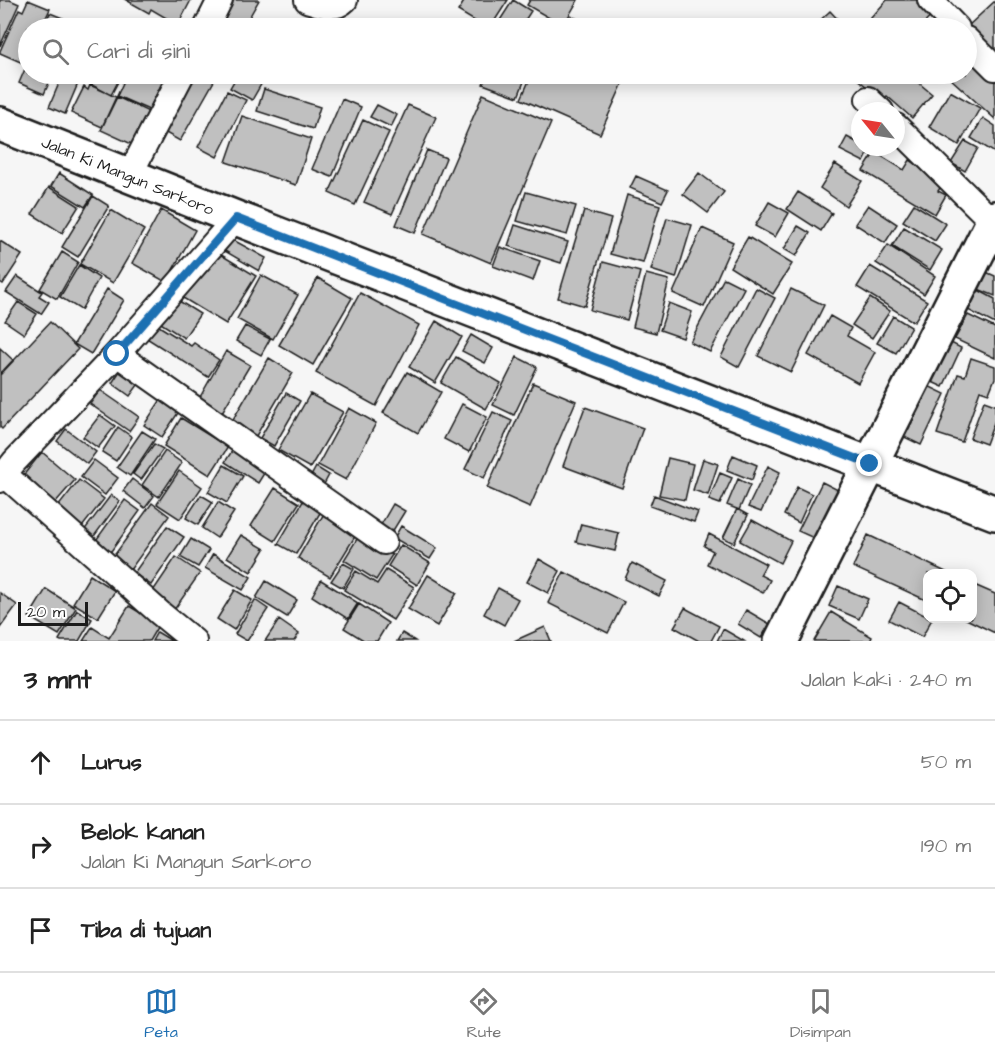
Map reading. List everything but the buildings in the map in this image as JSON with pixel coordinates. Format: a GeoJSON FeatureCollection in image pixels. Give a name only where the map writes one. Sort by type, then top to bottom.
{"type":"FeatureCollection","features":[{"type":"Feature","properties":{"kind":"main road","name":"Jalan Ki Mangun Sarkoro"},"geometry":{"type":"LineString","coordinates":[[0,124],[995,513]]}},
{"type":"Feature","properties":{"kind":"main road"},"geometry":{"type":"LineString","coordinates":[[781,641],[994,220]]}},
{"type":"Feature","properties":{"kind":"street"},"geometry":{"type":"LineString","coordinates":[[211,18],[220,0]]}},
{"type":"Feature","properties":{"kind":"street"},"geometry":{"type":"LineString","coordinates":[[307,0],[330,7],[345,0]]}},
{"type":"Feature","properties":{"kind":"street"},"geometry":{"type":"LineString","coordinates":[[930,0],[947,18]]}},
{"type":"Feature","properties":{"kind":"street"},"geometry":{"type":"LineString","coordinates":[[977,50],[995,68]]}},
{"type":"Feature","properties":{"kind":"street"},"geometry":{"type":"LineString","coordinates":[[129,176],[177,84]]}},
{"type":"Feature","properties":{"kind":"street"},"geometry":{"type":"LineString","coordinates":[[905,135],[994,220]]}},
{"type":"Feature","properties":{"kind":"street"},"geometry":{"type":"LineString","coordinates":[[195,641],[161,614],[5,467],[117,354],[236,218]]}},
{"type":"Feature","properties":{"kind":"street"},"geometry":{"type":"LineString","coordinates":[[117,354],[384,542]]}},
{"type":"Feature","properties":{"kind":"route"},"geometry":{"type":"LineString","coordinates":[[117,354],[236,218],[870,464]]}}]}
